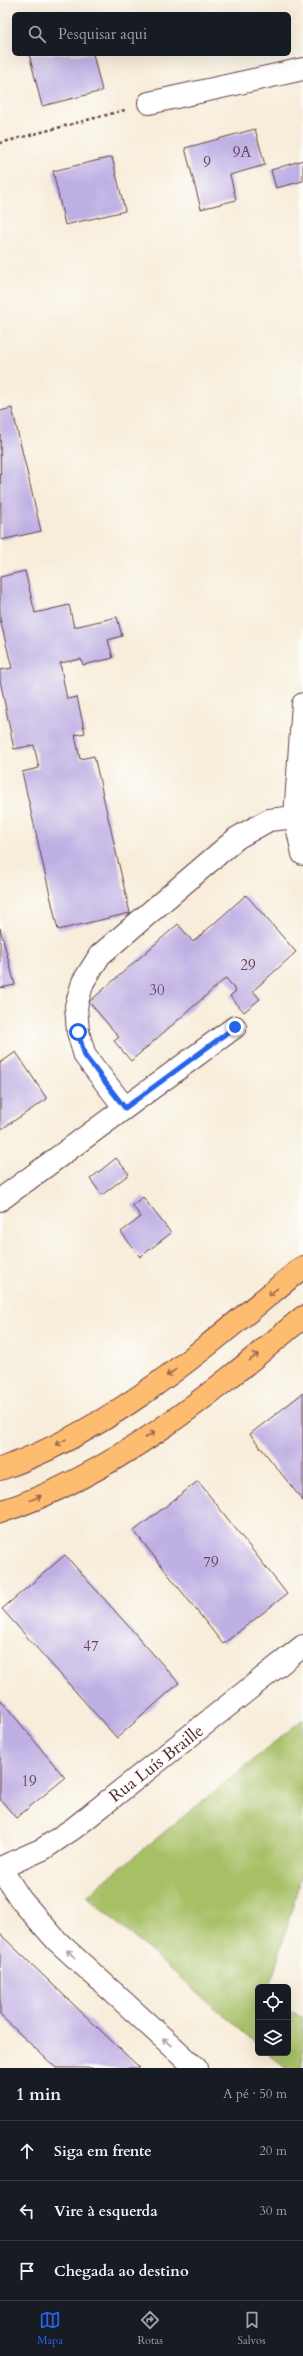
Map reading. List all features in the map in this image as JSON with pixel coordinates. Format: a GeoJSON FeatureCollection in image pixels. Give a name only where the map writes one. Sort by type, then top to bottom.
{"type":"FeatureCollection","features":[{"type":"Feature","properties":{"kind":"main road"},"geometry":{"type":"LineString","coordinates":[[0,1469],[52,1447],[144,1394],[303,1267]]}},
{"type":"Feature","properties":{"kind":"main road"},"geometry":{"type":"LineString","coordinates":[[0,1512],[51,1491],[134,1445],[226,1380],[303,1317]]}},
{"type":"Feature","properties":{"kind":"street"},"geometry":{"type":"LineString","coordinates":[[149,103],[303,69]]}},
{"type":"Feature","properties":{"kind":"street"},"geometry":{"type":"LineString","coordinates":[[303,704],[295,817],[303,854]]}},
{"type":"Feature","properties":{"kind":"street"},"geometry":{"type":"LineString","coordinates":[[125,1108],[85,1056],[78,1032],[76,1006],[83,982],[100,955],[236,838],[269,820],[295,817]]}},
{"type":"Feature","properties":{"kind":"street"},"geometry":{"type":"LineString","coordinates":[[0,1200],[235,1027]]}},
{"type":"Feature","properties":{"kind":"street","name":"Rua Luís Braille"},"geometry":{"type":"LineString","coordinates":[[0,1868],[43,1849],[74,1828],[303,1646]]}},
{"type":"Feature","properties":{"kind":"street"},"geometry":{"type":"LineString","coordinates":[[0,1868],[21,1900],[57,1941],[196,2068]]}},
{"type":"Feature","properties":{"kind":"path"},"geometry":{"type":"LineString","coordinates":[[0,143],[149,103]]}},
{"type":"Feature","properties":{"kind":"green space"},"geometry":{"type":"Polygon","coordinates":[[[303,1719],[303,1869],[271,1984],[255,1984],[255,2042],[86,1896],[303,1719]]]}},
{"type":"Feature","properties":{"kind":"green space"},"geometry":{"type":"Polygon","coordinates":[[[291,2013],[303,2017],[303,2068],[285,2068],[271,2056],[291,2056],[291,2013]]]}},
{"type":"Feature","properties":{"kind":"building"},"geometry":{"type":"Polygon","coordinates":[[[30,56],[93,56],[102,91],[42,106],[30,56]]]}},
{"type":"Feature","properties":{"kind":"building"},"geometry":{"type":"Polygon","coordinates":[[[255,129],[265,165],[230,175],[236,200],[201,209],[185,148],[255,129]]]}},
{"type":"Feature","properties":{"kind":"building"},"geometry":{"type":"Polygon","coordinates":[[[112,157],[125,211],[65,225],[53,171],[112,157]]]}},
{"type":"Feature","properties":{"kind":"building"},"geometry":{"type":"Polygon","coordinates":[[[303,160],[303,181],[276,188],[271,170],[303,160]]]}},
{"type":"Feature","properties":{"kind":"building"},"geometry":{"type":"Polygon","coordinates":[[[12,408],[41,531],[1,540],[0,411],[12,408]]]}},
{"type":"Feature","properties":{"kind":"building"},"geometry":{"type":"Polygon","coordinates":[[[25,571],[35,613],[69,605],[74,627],[117,617],[122,636],[108,640],[113,658],[83,665],[81,659],[60,663],[67,699],[77,697],[85,733],[75,735],[80,759],[94,756],[130,913],[58,930],[22,772],[39,768],[34,745],[14,749],[0,680],[0,670],[12,668],[0,619],[0,577],[25,571]]]}},
{"type":"Feature","properties":{"kind":"building"},"geometry":{"type":"Polygon","coordinates":[[[246,895],[296,952],[253,991],[260,999],[244,1012],[230,996],[236,991],[226,978],[131,1061],[114,1041],[119,1037],[89,1002],[178,924],[193,942],[246,895]]]}},
{"type":"Feature","properties":{"kind":"building"},"geometry":{"type":"Polygon","coordinates":[[[0,928],[15,985],[0,988],[0,928]]]}},
{"type":"Feature","properties":{"kind":"building"},"geometry":{"type":"Polygon","coordinates":[[[16,1052],[47,1099],[0,1130],[0,1063],[16,1052]]]}},
{"type":"Feature","properties":{"kind":"building"},"geometry":{"type":"Polygon","coordinates":[[[116,1158],[129,1174],[102,1195],[90,1179],[116,1158]]]}},
{"type":"Feature","properties":{"kind":"building"},"geometry":{"type":"Polygon","coordinates":[[[143,1197],[171,1233],[140,1257],[121,1232],[141,1217],[132,1205],[143,1197]]]}},
{"type":"Feature","properties":{"kind":"building"},"geometry":{"type":"Polygon","coordinates":[[[303,1393],[303,1501],[250,1434],[303,1393]]]}},
{"type":"Feature","properties":{"kind":"building"},"geometry":{"type":"Polygon","coordinates":[[[198,1481],[287,1594],[223,1644],[134,1531],[198,1481]]]}},
{"type":"Feature","properties":{"kind":"building"},"geometry":{"type":"Polygon","coordinates":[[[65,1555],[179,1683],[117,1738],[2,1609],[65,1555]]]}},
{"type":"Feature","properties":{"kind":"building"},"geometry":{"type":"Polygon","coordinates":[[[0,1699],[65,1778],[16,1818],[0,1799],[0,1699]]]}},
{"type":"Feature","properties":{"kind":"building"},"geometry":{"type":"Polygon","coordinates":[[[0,1934],[140,2068],[56,2068],[0,2015],[0,1934]]]}},
{"type":"Feature","properties":{"kind":"route"},"geometry":{"type":"LineString","coordinates":[[78,1032],[85,1056],[125,1108],[235,1027]]}}]}
